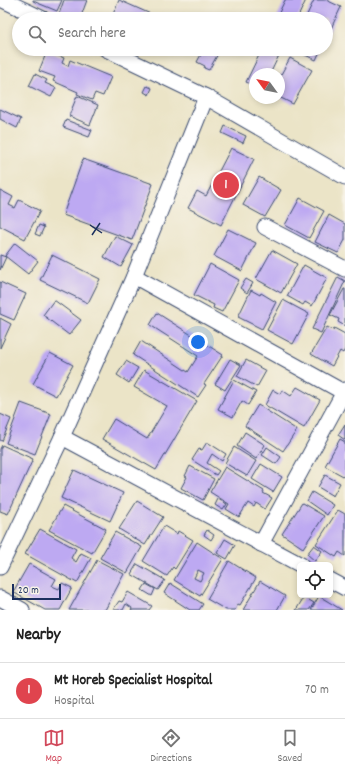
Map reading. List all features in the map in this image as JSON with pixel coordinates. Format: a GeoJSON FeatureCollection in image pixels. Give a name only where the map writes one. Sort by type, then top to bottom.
{"type":"FeatureCollection","features":[{"type":"Feature","properties":{"kind":"street"},"geometry":{"type":"LineString","coordinates":[[3,0],[28,12]]}},
{"type":"Feature","properties":{"kind":"street"},"geometry":{"type":"LineString","coordinates":[[121,56],[206,97],[345,177]]}},
{"type":"Feature","properties":{"kind":"street"},"geometry":{"type":"LineString","coordinates":[[0,567],[62,437],[134,276],[206,97]]}},
{"type":"Feature","properties":{"kind":"street"},"geometry":{"type":"LineString","coordinates":[[265,227],[345,269]]}},
{"type":"Feature","properties":{"kind":"street"},"geometry":{"type":"LineString","coordinates":[[134,276],[345,392],[261,544]]}},
{"type":"Feature","properties":{"kind":"street"},"geometry":{"type":"LineString","coordinates":[[62,437],[297,563]]}},
{"type":"Feature","properties":{"kind":"street"},"geometry":{"type":"LineString","coordinates":[[333,582],[345,588]]}},
{"type":"Feature","properties":{"kind":"street"},"geometry":{"type":"LineString","coordinates":[[0,598],[22,610]]}},
{"type":"Feature","properties":{"kind":"building"},"geometry":{"type":"Polygon","coordinates":[[[33,0],[62,0],[57,11],[33,0]]]}},
{"type":"Feature","properties":{"kind":"building"},"geometry":{"type":"Polygon","coordinates":[[[64,0],[87,0],[83,12],[60,12],[64,0]]]}},
{"type":"Feature","properties":{"kind":"building"},"geometry":{"type":"Polygon","coordinates":[[[119,0],[146,12],[114,12],[119,0]]]}},
{"type":"Feature","properties":{"kind":"building"},"geometry":{"type":"Polygon","coordinates":[[[285,0],[306,0],[300,12],[279,12],[285,0]]]}},
{"type":"Feature","properties":{"kind":"building"},"geometry":{"type":"Polygon","coordinates":[[[314,0],[326,0],[341,7],[333,24],[333,12],[308,12],[314,0]]]}},
{"type":"Feature","properties":{"kind":"building"},"geometry":{"type":"Polygon","coordinates":[[[45,56],[59,56],[64,58],[62,63],[68,66],[70,60],[111,77],[103,96],[95,93],[92,100],[53,81],[55,77],[39,71],[45,56]]]}},
{"type":"Feature","properties":{"kind":"building"},"geometry":{"type":"Polygon","coordinates":[[[200,56],[217,56],[209,70],[197,62],[200,56]]]}},
{"type":"Feature","properties":{"kind":"building"},"geometry":{"type":"Polygon","coordinates":[[[259,56],[279,56],[273,68],[253,68],[259,56]]]}},
{"type":"Feature","properties":{"kind":"building"},"geometry":{"type":"Polygon","coordinates":[[[307,56],[318,56],[316,60],[307,56]]]}},
{"type":"Feature","properties":{"kind":"building"},"geometry":{"type":"Polygon","coordinates":[[[290,58],[312,70],[293,104],[285,100],[284,68],[290,58]]]}},
{"type":"Feature","properties":{"kind":"building"},"geometry":{"type":"Polygon","coordinates":[[[35,74],[47,80],[45,83],[56,88],[51,97],[29,86],[35,74]]]}},
{"type":"Feature","properties":{"kind":"building"},"geometry":{"type":"Polygon","coordinates":[[[249,76],[249,83],[246,82],[249,76]]]}},
{"type":"Feature","properties":{"kind":"building"},"geometry":{"type":"Polygon","coordinates":[[[147,86],[152,88],[149,95],[144,92],[147,86]]]}},
{"type":"Feature","properties":{"kind":"building"},"geometry":{"type":"Polygon","coordinates":[[[77,96],[98,105],[90,125],[69,116],[77,96]]]}},
{"type":"Feature","properties":{"kind":"building"},"geometry":{"type":"Polygon","coordinates":[[[0,109],[21,119],[17,128],[0,119],[0,109]]]}},
{"type":"Feature","properties":{"kind":"building"},"geometry":{"type":"Polygon","coordinates":[[[66,120],[92,130],[89,137],[63,127],[66,120]]]}},
{"type":"Feature","properties":{"kind":"building"},"geometry":{"type":"Polygon","coordinates":[[[225,126],[246,136],[243,143],[222,133],[225,126]]]}},
{"type":"Feature","properties":{"kind":"building"},"geometry":{"type":"Polygon","coordinates":[[[231,148],[254,159],[221,225],[188,208],[197,191],[206,196],[231,148]]]}},
{"type":"Feature","properties":{"kind":"building"},"geometry":{"type":"Polygon","coordinates":[[[83,159],[153,184],[132,240],[63,215],[83,159]]]}},
{"type":"Feature","properties":{"kind":"building"},"geometry":{"type":"Polygon","coordinates":[[[259,177],[281,190],[265,217],[243,205],[259,177]]]}},
{"type":"Feature","properties":{"kind":"building"},"geometry":{"type":"Polygon","coordinates":[[[0,190],[13,197],[9,205],[15,208],[19,200],[40,211],[25,239],[0,226],[0,190]]]}},
{"type":"Feature","properties":{"kind":"building"},"geometry":{"type":"Polygon","coordinates":[[[300,198],[324,211],[309,238],[285,225],[300,198]]]}},
{"type":"Feature","properties":{"kind":"building"},"geometry":{"type":"Polygon","coordinates":[[[329,215],[345,224],[345,240],[338,253],[315,242],[329,215]]]}},
{"type":"Feature","properties":{"kind":"building"},"geometry":{"type":"Polygon","coordinates":[[[39,225],[44,227],[40,236],[35,234],[39,225]]]}},
{"type":"Feature","properties":{"kind":"building"},"geometry":{"type":"Polygon","coordinates":[[[228,229],[256,243],[242,271],[214,256],[228,229]]]}},
{"type":"Feature","properties":{"kind":"building"},"geometry":{"type":"Polygon","coordinates":[[[115,236],[133,245],[121,267],[104,257],[115,236]]]}},
{"type":"Feature","properties":{"kind":"building"},"geometry":{"type":"Polygon","coordinates":[[[15,243],[38,261],[28,274],[5,256],[15,243]]]}},
{"type":"Feature","properties":{"kind":"building"},"geometry":{"type":"Polygon","coordinates":[[[272,250],[297,264],[281,293],[256,279],[272,250]]]}},
{"type":"Feature","properties":{"kind":"building"},"geometry":{"type":"Polygon","coordinates":[[[0,255],[6,257],[0,270],[0,255]]]}},
{"type":"Feature","properties":{"kind":"building"},"geometry":{"type":"Polygon","coordinates":[[[52,255],[100,279],[88,303],[40,280],[52,255]]]}},
{"type":"Feature","properties":{"kind":"building"},"geometry":{"type":"Polygon","coordinates":[[[210,264],[239,280],[222,312],[213,308],[214,305],[194,295],[210,264]]]}},
{"type":"Feature","properties":{"kind":"building"},"geometry":{"type":"Polygon","coordinates":[[[304,265],[327,278],[312,306],[305,302],[303,305],[287,296],[304,265]]]}},
{"type":"Feature","properties":{"kind":"building"},"geometry":{"type":"Polygon","coordinates":[[[338,277],[345,281],[321,333],[312,329],[338,277]]]}},
{"type":"Feature","properties":{"kind":"building"},"geometry":{"type":"Polygon","coordinates":[[[246,279],[253,283],[247,293],[240,288],[246,279]]]}},
{"type":"Feature","properties":{"kind":"building"},"geometry":{"type":"Polygon","coordinates":[[[0,282],[26,294],[14,320],[0,314],[0,282]]]}},
{"type":"Feature","properties":{"kind":"building"},"geometry":{"type":"Polygon","coordinates":[[[344,289],[345,326],[338,322],[339,319],[330,315],[344,289]]]}},
{"type":"Feature","properties":{"kind":"building"},"geometry":{"type":"Polygon","coordinates":[[[251,290],[260,295],[261,293],[276,302],[262,329],[238,317],[251,290]]]}},
{"type":"Feature","properties":{"kind":"building"},"geometry":{"type":"Polygon","coordinates":[[[54,300],[81,320],[69,335],[43,315],[54,300]]]}},
{"type":"Feature","properties":{"kind":"building"},"geometry":{"type":"Polygon","coordinates":[[[283,300],[309,314],[293,344],[267,330],[283,300]]]}},
{"type":"Feature","properties":{"kind":"building"},"geometry":{"type":"Polygon","coordinates":[[[157,313],[223,355],[204,384],[206,385],[198,397],[133,355],[141,341],[188,372],[198,356],[150,325],[157,313]]]}},
{"type":"Feature","properties":{"kind":"building"},"geometry":{"type":"Polygon","coordinates":[[[0,318],[11,324],[0,348],[0,318]]]}},
{"type":"Feature","properties":{"kind":"building"},"geometry":{"type":"Polygon","coordinates":[[[327,327],[333,330],[334,328],[345,334],[345,349],[343,353],[340,351],[332,366],[311,354],[327,327]]]}},
{"type":"Feature","properties":{"kind":"building"},"geometry":{"type":"Polygon","coordinates":[[[50,353],[73,365],[56,396],[33,384],[50,353]]]}},
{"type":"Feature","properties":{"kind":"building"},"geometry":{"type":"Polygon","coordinates":[[[230,359],[241,365],[225,390],[215,384],[230,359]]]}},
{"type":"Feature","properties":{"kind":"building"},"geometry":{"type":"Polygon","coordinates":[[[246,360],[266,371],[257,387],[237,376],[246,360]]]}},
{"type":"Feature","properties":{"kind":"building"},"geometry":{"type":"Polygon","coordinates":[[[126,361],[138,368],[129,383],[117,375],[126,361]]]}},
{"type":"Feature","properties":{"kind":"building"},"geometry":{"type":"Polygon","coordinates":[[[144,370],[197,401],[156,470],[102,439],[114,419],[147,439],[167,406],[134,387],[144,370]]]}},
{"type":"Feature","properties":{"kind":"building"},"geometry":{"type":"Polygon","coordinates":[[[234,380],[256,392],[248,405],[242,401],[233,417],[218,409],[234,380]]]}},
{"type":"Feature","properties":{"kind":"building"},"geometry":{"type":"Polygon","coordinates":[[[297,387],[320,400],[304,428],[265,405],[273,390],[280,394],[282,390],[291,396],[297,387]]]}},
{"type":"Feature","properties":{"kind":"building"},"geometry":{"type":"Polygon","coordinates":[[[21,403],[51,414],[35,454],[6,443],[21,403]]]}},
{"type":"Feature","properties":{"kind":"building"},"geometry":{"type":"Polygon","coordinates":[[[258,405],[297,430],[283,451],[245,426],[258,405]]]}},
{"type":"Feature","properties":{"kind":"building"},"geometry":{"type":"Polygon","coordinates":[[[0,414],[11,419],[2,441],[0,440],[0,414]]]}},
{"type":"Feature","properties":{"kind":"building"},"geometry":{"type":"Polygon","coordinates":[[[345,424],[345,440],[338,435],[345,424]]]}},
{"type":"Feature","properties":{"kind":"building"},"geometry":{"type":"Polygon","coordinates":[[[245,432],[265,445],[256,459],[237,446],[245,432]]]}},
{"type":"Feature","properties":{"kind":"building"},"geometry":{"type":"Polygon","coordinates":[[[340,439],[345,442],[345,477],[325,466],[340,439]]]}},
{"type":"Feature","properties":{"kind":"building"},"geometry":{"type":"Polygon","coordinates":[[[207,442],[226,454],[222,461],[212,454],[207,463],[219,471],[216,475],[192,460],[199,449],[202,450],[207,442]]]}},
{"type":"Feature","properties":{"kind":"building"},"geometry":{"type":"Polygon","coordinates":[[[2,445],[33,459],[8,514],[0,511],[0,449],[2,445]]]}},
{"type":"Feature","properties":{"kind":"building"},"geometry":{"type":"Polygon","coordinates":[[[234,447],[256,461],[247,476],[225,463],[234,447]]]}},
{"type":"Feature","properties":{"kind":"building"},"geometry":{"type":"Polygon","coordinates":[[[267,447],[281,457],[276,464],[262,455],[267,447]]]}},
{"type":"Feature","properties":{"kind":"building"},"geometry":{"type":"Polygon","coordinates":[[[261,464],[282,477],[273,492],[252,479],[261,464]]]}},
{"type":"Feature","properties":{"kind":"building"},"geometry":{"type":"Polygon","coordinates":[[[190,466],[214,479],[203,500],[181,488],[187,477],[185,476],[190,466]]]}},
{"type":"Feature","properties":{"kind":"building"},"geometry":{"type":"Polygon","coordinates":[[[225,467],[264,491],[263,493],[272,498],[265,509],[256,503],[254,507],[248,503],[239,517],[226,509],[229,504],[210,492],[225,467]]]}},
{"type":"Feature","properties":{"kind":"building"},"geometry":{"type":"Polygon","coordinates":[[[74,470],[123,493],[110,521],[61,498],[74,470]]]}},
{"type":"Feature","properties":{"kind":"building"},"geometry":{"type":"Polygon","coordinates":[[[325,475],[340,483],[333,496],[318,487],[325,475]]]}},
{"type":"Feature","properties":{"kind":"building"},"geometry":{"type":"Polygon","coordinates":[[[312,492],[333,505],[327,515],[307,501],[312,492]]]}},
{"type":"Feature","properties":{"kind":"building"},"geometry":{"type":"Polygon","coordinates":[[[218,499],[227,504],[223,510],[215,505],[218,499]]]}},
{"type":"Feature","properties":{"kind":"building"},"geometry":{"type":"Polygon","coordinates":[[[137,501],[163,517],[145,545],[119,529],[137,501]]]}},
{"type":"Feature","properties":{"kind":"building"},"geometry":{"type":"Polygon","coordinates":[[[302,503],[324,516],[303,548],[282,534],[302,503]]]}},
{"type":"Feature","properties":{"kind":"building"},"geometry":{"type":"Polygon","coordinates":[[[63,506],[106,529],[92,553],[49,530],[63,506]]]}},
{"type":"Feature","properties":{"kind":"building"},"geometry":{"type":"Polygon","coordinates":[[[338,510],[345,514],[345,556],[339,552],[336,557],[316,544],[338,510]]]}},
{"type":"Feature","properties":{"kind":"building"},"geometry":{"type":"Polygon","coordinates":[[[164,526],[177,534],[178,531],[193,540],[175,569],[173,567],[167,576],[143,561],[164,526]]]}},
{"type":"Feature","properties":{"kind":"building"},"geometry":{"type":"Polygon","coordinates":[[[40,529],[76,549],[71,558],[76,562],[81,553],[91,558],[77,583],[25,554],[40,529]]]}},
{"type":"Feature","properties":{"kind":"building"},"geometry":{"type":"Polygon","coordinates":[[[207,530],[214,535],[211,540],[204,535],[207,530]]]}},
{"type":"Feature","properties":{"kind":"building"},"geometry":{"type":"Polygon","coordinates":[[[115,532],[142,547],[127,573],[100,558],[115,532]]]}},
{"type":"Feature","properties":{"kind":"building"},"geometry":{"type":"Polygon","coordinates":[[[225,539],[235,545],[227,559],[217,553],[225,539]]]}},
{"type":"Feature","properties":{"kind":"building"},"geometry":{"type":"Polygon","coordinates":[[[197,542],[223,559],[200,596],[174,580],[197,542]],[[198,570],[194,578],[200,581],[204,573],[198,570]]]}},
{"type":"Feature","properties":{"kind":"building"},"geometry":{"type":"Polygon","coordinates":[[[314,545],[322,551],[315,561],[307,554],[314,545]]]}},
{"type":"Feature","properties":{"kind":"building"},"geometry":{"type":"Polygon","coordinates":[[[97,560],[124,574],[105,610],[69,610],[97,560]]]}},
{"type":"Feature","properties":{"kind":"building"},"geometry":{"type":"Polygon","coordinates":[[[229,561],[256,578],[240,605],[238,604],[235,610],[226,610],[207,599],[229,561]]]}},
{"type":"Feature","properties":{"kind":"building"},"geometry":{"type":"Polygon","coordinates":[[[29,564],[56,579],[52,586],[59,589],[62,583],[72,588],[60,610],[45,610],[13,592],[29,564]]]}},
{"type":"Feature","properties":{"kind":"building"},"geometry":{"type":"Polygon","coordinates":[[[137,564],[165,580],[158,590],[131,574],[137,564]]]}},
{"type":"Feature","properties":{"kind":"building"},"geometry":{"type":"Polygon","coordinates":[[[260,581],[285,596],[277,610],[243,610],[260,581]]]}},
{"type":"Feature","properties":{"kind":"building"},"geometry":{"type":"Polygon","coordinates":[[[170,583],[203,604],[199,610],[190,610],[164,593],[170,583]]]}},
{"type":"Feature","properties":{"kind":"building"},"geometry":{"type":"Polygon","coordinates":[[[146,584],[155,589],[152,596],[142,590],[146,584]]]}},
{"type":"Feature","properties":{"kind":"building"},"geometry":{"type":"Polygon","coordinates":[[[128,592],[152,606],[149,610],[131,610],[132,608],[126,604],[123,610],[113,610],[119,601],[122,602],[128,592]]]}},
{"type":"Feature","properties":{"kind":"building"},"geometry":{"type":"Polygon","coordinates":[[[303,598],[314,603],[309,610],[296,610],[303,598]]]}},
{"type":"Feature","properties":{"kind":"building"},"geometry":{"type":"Polygon","coordinates":[[[318,598],[322,598],[342,610],[311,610],[318,598]]]}},
{"type":"Feature","properties":{"kind":"place","name":"Mt Horeb Specialist Hospital"},"geometry":{"type":"Point","coordinates":[226,185]}}]}
